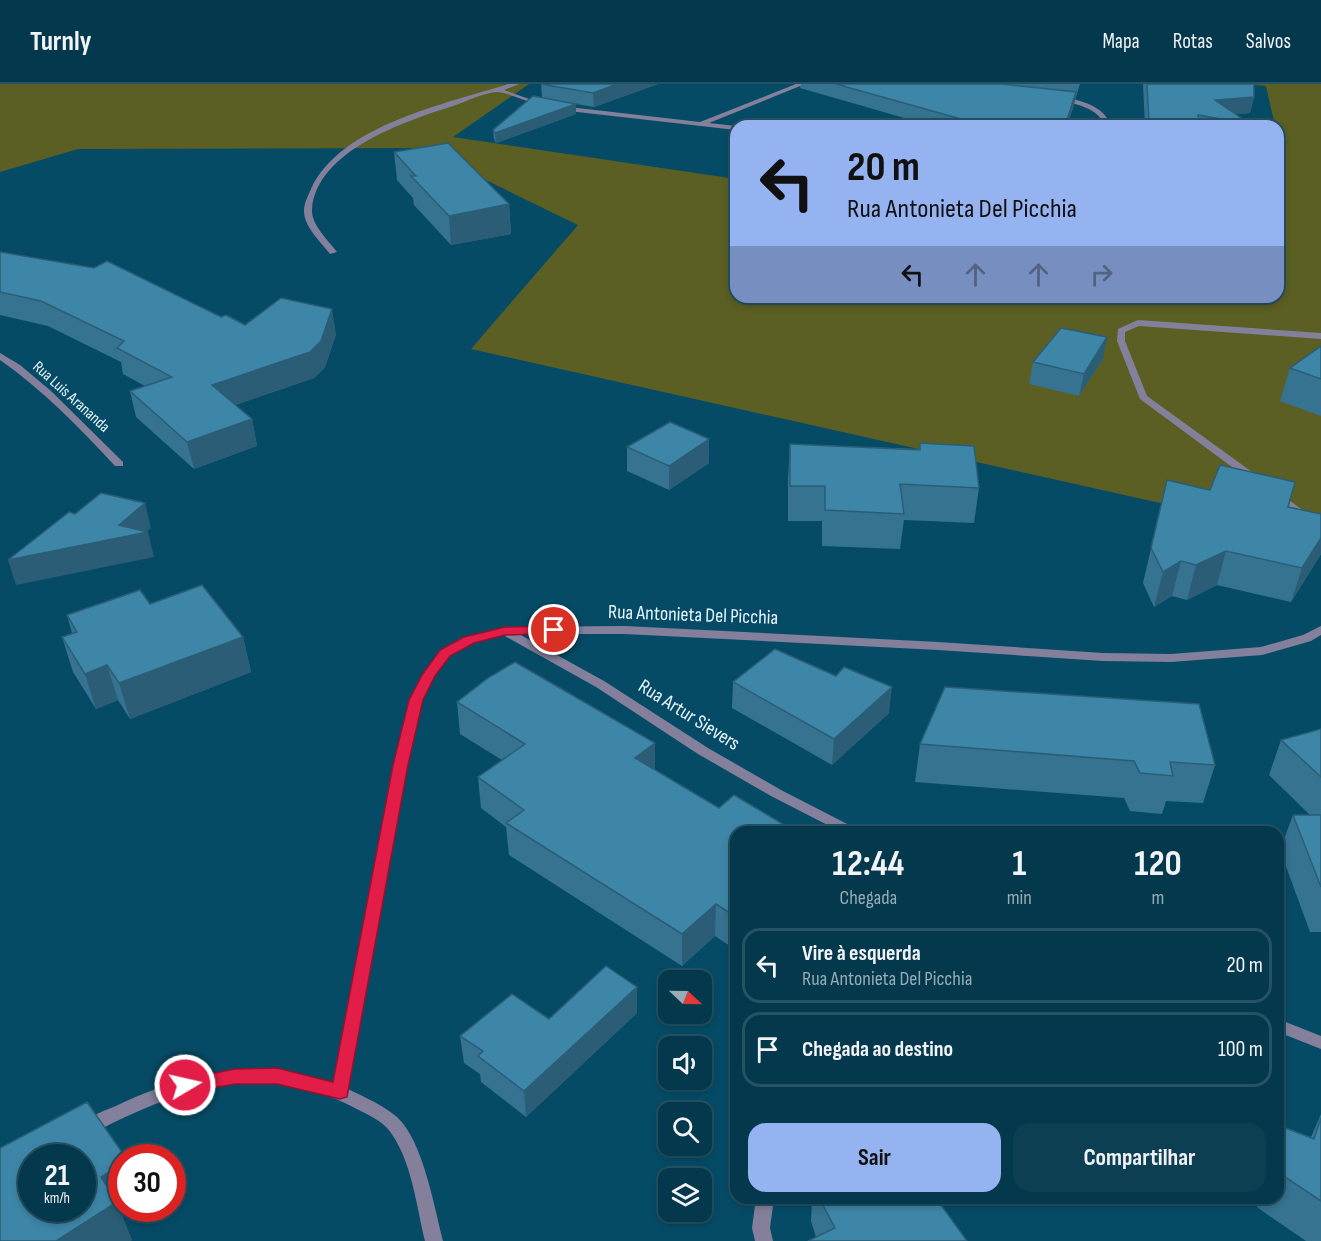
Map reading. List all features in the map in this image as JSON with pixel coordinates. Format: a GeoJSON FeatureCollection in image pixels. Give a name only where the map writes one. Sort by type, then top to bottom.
{"type":"FeatureCollection","features":[{"type":"Feature","properties":{"kind":"street"},"geometry":{"type":"LineString","coordinates":[[333,252],[318,233],[308,212],[312,190],[324,170],[349,149],[379,132],[409,119],[516,84]]}},
{"type":"Feature","properties":{"kind":"street"},"geometry":{"type":"LineString","coordinates":[[700,124],[802,84]]}},
{"type":"Feature","properties":{"kind":"street"},"geometry":{"type":"LineString","coordinates":[[499,90],[543,105],[730,127]]}},
{"type":"Feature","properties":{"kind":"street"},"geometry":{"type":"LineString","coordinates":[[1049,98],[1086,105],[1106,120]]}},
{"type":"Feature","properties":{"kind":"street"},"geometry":{"type":"LineString","coordinates":[[1321,336],[1138,323],[1121,331],[1121,341],[1143,397],[1321,528]]}},
{"type":"Feature","properties":{"kind":"street","name":"Rua Luis Arananda"},"geometry":{"type":"LineString","coordinates":[[0,356],[44,391],[95,438],[118,464]]}},
{"type":"Feature","properties":{"kind":"street","name":"Rua Antonieta Del Picchia"},"geometry":{"type":"LineString","coordinates":[[340,1091],[400,765],[416,700],[429,675],[445,653],[469,640],[505,631],[636,631],[938,646],[1103,657],[1171,658],[1262,651],[1307,638],[1321,630]]}},
{"type":"Feature","properties":{"kind":"street","name":"Rua Artur Sievers"},"geometry":{"type":"LineString","coordinates":[[505,631],[600,684],[703,751],[776,793],[840,826]]}},
{"type":"Feature","properties":{"kind":"street"},"geometry":{"type":"LineString","coordinates":[[1284,1028],[1321,1043]]}},
{"type":"Feature","properties":{"kind":"street"},"geometry":{"type":"LineString","coordinates":[[70,1136],[119,1111],[185,1085],[235,1077],[277,1076],[340,1091],[393,1123],[409,1148],[434,1241]]}},
{"type":"Feature","properties":{"kind":"street"},"geometry":{"type":"LineString","coordinates":[[764,1204],[761,1227],[764,1241]]}},
{"type":"Feature","properties":{"kind":"green space"},"geometry":{"type":"Polygon","coordinates":[[[0,84],[529,84],[453,137],[730,178],[730,303],[1284,303],[1284,120],[1274,120],[1266,86],[1248,84],[1321,84],[1321,539],[471,349],[578,225],[420,148],[78,149],[0,172],[0,84]]]}},
{"type":"Feature","properties":{"kind":"building"},"geometry":{"type":"Polygon","coordinates":[[[541,84],[617,84],[593,93],[541,84]]]}},
{"type":"Feature","properties":{"kind":"building"},"geometry":{"type":"Polygon","coordinates":[[[836,84],[1002,84],[1076,92],[1067,120],[965,120],[836,84]]]}},
{"type":"Feature","properties":{"kind":"building"},"geometry":{"type":"Polygon","coordinates":[[[1147,84],[1254,84],[1254,97],[1215,100],[1244,120],[1227,120],[1198,115],[1198,120],[1149,120],[1147,84]]]}},
{"type":"Feature","properties":{"kind":"building"},"geometry":{"type":"Polygon","coordinates":[[[533,96],[576,104],[495,133],[493,130],[533,96]]]}},
{"type":"Feature","properties":{"kind":"building"},"geometry":{"type":"Polygon","coordinates":[[[448,143],[509,204],[449,216],[411,176],[416,176],[394,152],[448,143]]]}},
{"type":"Feature","properties":{"kind":"building"},"geometry":{"type":"Polygon","coordinates":[[[0,252],[94,268],[107,261],[221,317],[226,315],[245,325],[281,298],[332,309],[321,341],[310,352],[212,385],[252,419],[187,442],[130,391],[172,377],[117,348],[124,341],[41,301],[0,292],[0,252]]]}},
{"type":"Feature","properties":{"kind":"building"},"geometry":{"type":"Polygon","coordinates":[[[1061,328],[1107,337],[1084,374],[1033,362],[1061,328]]]}},
{"type":"Feature","properties":{"kind":"building"},"geometry":{"type":"Polygon","coordinates":[[[1321,346],[1321,379],[1290,368],[1321,346]]]}},
{"type":"Feature","properties":{"kind":"building"},"geometry":{"type":"Polygon","coordinates":[[[670,422],[709,439],[669,466],[627,447],[670,422]]]}},
{"type":"Feature","properties":{"kind":"building"},"geometry":{"type":"Polygon","coordinates":[[[920,443],[974,446],[979,488],[900,484],[904,514],[825,510],[825,486],[790,486],[790,444],[920,450],[920,443]]]}},
{"type":"Feature","properties":{"kind":"building"},"geometry":{"type":"Polygon","coordinates":[[[1220,465],[1295,482],[1288,507],[1321,514],[1321,538],[1302,568],[1226,551],[1196,565],[1181,561],[1163,572],[1151,548],[1167,480],[1210,490],[1220,465]]]}},
{"type":"Feature","properties":{"kind":"building"},"geometry":{"type":"Polygon","coordinates":[[[101,493],[145,503],[119,525],[148,532],[8,560],[69,512],[75,514],[101,493]]]}},
{"type":"Feature","properties":{"kind":"building"},"geometry":{"type":"Polygon","coordinates":[[[202,585],[243,637],[119,683],[107,665],[85,674],[62,637],[77,632],[67,615],[140,590],[150,604],[202,585]]]}},
{"type":"Feature","properties":{"kind":"building"},"geometry":{"type":"Polygon","coordinates":[[[775,649],[836,676],[844,667],[892,687],[834,739],[733,682],[775,649]]]}},
{"type":"Feature","properties":{"kind":"building"},"geometry":{"type":"Polygon","coordinates":[[[515,662],[655,743],[635,758],[719,808],[734,795],[786,826],[730,826],[730,913],[716,904],[682,934],[506,823],[524,810],[478,777],[525,744],[457,702],[488,678],[515,662]]]}},
{"type":"Feature","properties":{"kind":"building"},"geometry":{"type":"Polygon","coordinates":[[[945,687],[1199,704],[1215,765],[1170,762],[1173,776],[1140,773],[1134,761],[920,744],[945,687]]]}},
{"type":"Feature","properties":{"kind":"building"},"geometry":{"type":"Polygon","coordinates":[[[1321,729],[1321,777],[1281,740],[1321,729]]]}},
{"type":"Feature","properties":{"kind":"building"},"geometry":{"type":"Polygon","coordinates":[[[1293,815],[1321,815],[1321,887],[1293,815]]]}},
{"type":"Feature","properties":{"kind":"building"},"geometry":{"type":"Polygon","coordinates":[[[606,966],[637,987],[524,1091],[478,1056],[483,1051],[460,1036],[512,994],[549,1019],[606,966]]]}},
{"type":"Feature","properties":{"kind":"building"},"geometry":{"type":"Polygon","coordinates":[[[87,1102],[116,1144],[108,1144],[108,1173],[101,1177],[108,1188],[108,1208],[96,1215],[96,1144],[18,1144],[18,1222],[86,1222],[56,1241],[0,1241],[0,1148],[87,1102]]]}},
{"type":"Feature","properties":{"kind":"building"},"geometry":{"type":"Polygon","coordinates":[[[1321,1118],[1321,1201],[1284,1176],[1284,1127],[1314,1139],[1321,1118]]]}},
{"type":"Feature","properties":{"kind":"building"},"geometry":{"type":"Polygon","coordinates":[[[822,1204],[940,1204],[967,1241],[808,1241],[835,1228],[822,1204]]]}},
{"type":"Feature","properties":{"kind":"route"},"geometry":{"type":"LineString","coordinates":[[185,1085],[235,1077],[277,1076],[340,1091],[400,765],[416,700],[429,675],[445,653],[469,640],[505,631],[554,630]]}}]}
